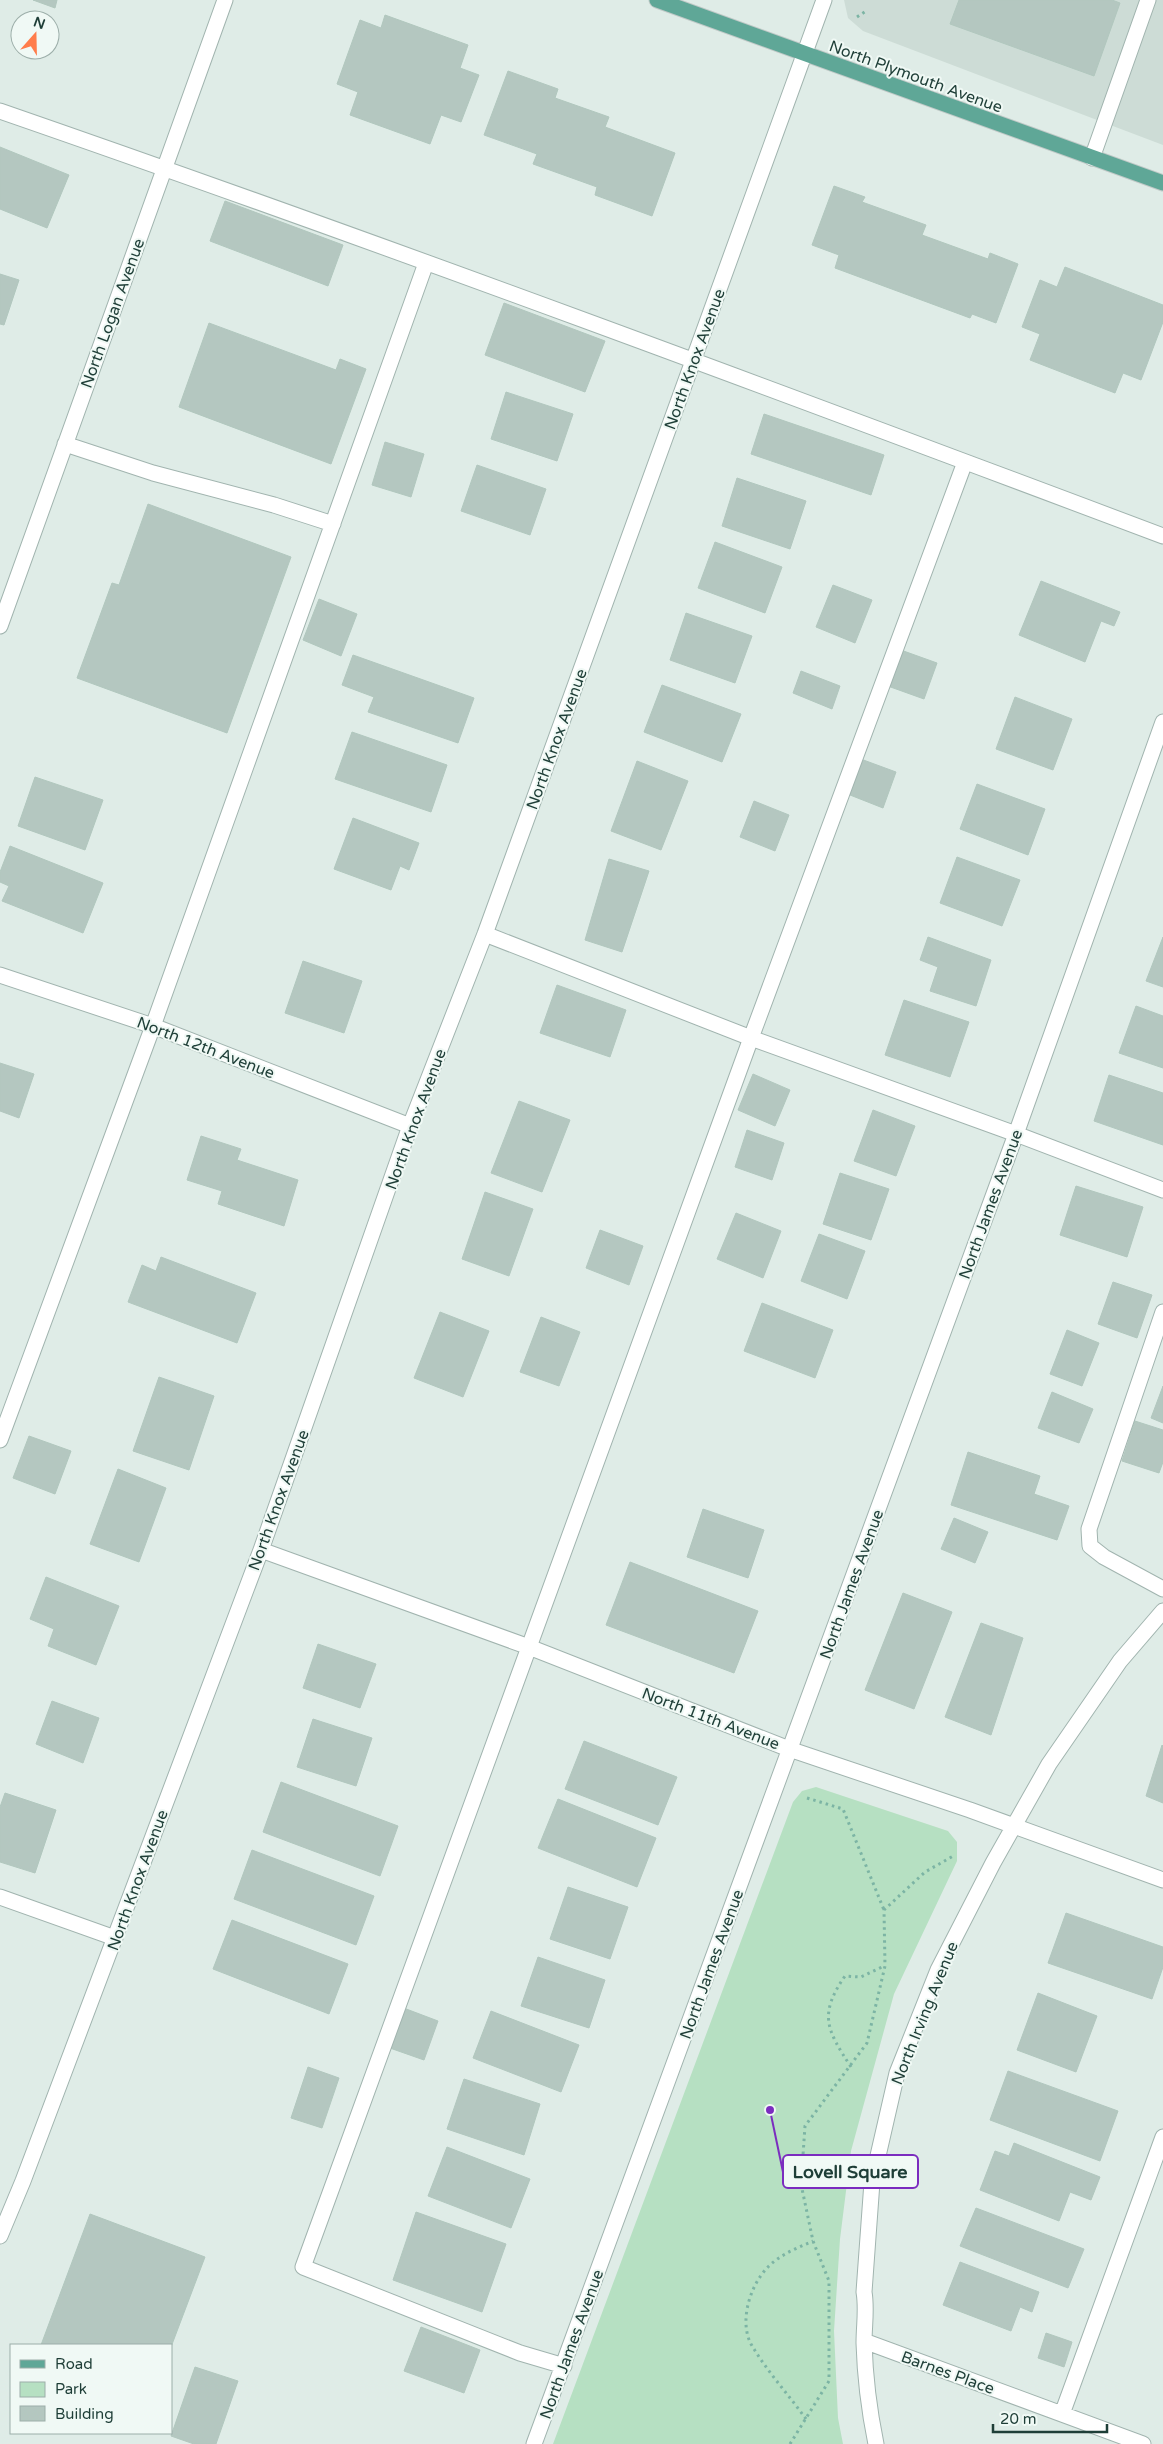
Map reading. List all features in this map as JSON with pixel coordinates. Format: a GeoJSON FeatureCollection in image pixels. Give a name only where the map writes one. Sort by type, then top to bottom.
{"type":"FeatureCollection","features":[{"type":"Feature","properties":{"kind":"main road","name":"North Plymouth Avenue"},"geometry":{"type":"LineString","coordinates":[[657,0],[1163,183]]}},
{"type":"Feature","properties":{"kind":"street","name":"North Logan Avenue"},"geometry":{"type":"LineString","coordinates":[[1,622],[225,0]]}},
{"type":"Feature","properties":{"kind":"street","name":"North Knox Avenue"},"geometry":{"type":"LineString","coordinates":[[0,2236],[23,2181],[261,1550],[410,1126],[485,934],[824,0]]}},
{"type":"Feature","properties":{"kind":"street"},"geometry":{"type":"LineString","coordinates":[[1092,158],[1148,0]]}},
{"type":"Feature","properties":{"kind":"street"},"geometry":{"type":"LineString","coordinates":[[0,111],[164,168],[694,359],[1163,536]]}},
{"type":"Feature","properties":{"kind":"street"},"geometry":{"type":"LineString","coordinates":[[0,1440],[153,1026],[426,263]]}},
{"type":"Feature","properties":{"kind":"street"},"geometry":{"type":"LineString","coordinates":[[65,444],[153,473],[274,505],[333,524]]}},
{"type":"Feature","properties":{"kind":"street"},"geometry":{"type":"LineString","coordinates":[[564,2366],[520,2353],[303,2268],[751,1038],[966,462]]}},
{"type":"Feature","properties":{"kind":"street","name":"North James Avenue"},"geometry":{"type":"LineString","coordinates":[[534,2444],[1016,1134],[1163,722]]}},
{"type":"Feature","properties":{"kind":"street"},"geometry":{"type":"LineString","coordinates":[[485,934],[751,1038],[1016,1134],[1163,1190]]}},
{"type":"Feature","properties":{"kind":"street","name":"North 12th Avenue"},"geometry":{"type":"LineString","coordinates":[[0,976],[153,1026],[410,1126]]}},
{"type":"Feature","properties":{"kind":"street"},"geometry":{"type":"LineString","coordinates":[[1163,1312],[1089,1529],[1090,1546],[1104,1557],[1163,1589]]}},
{"type":"Feature","properties":{"kind":"street","name":"North 11th Avenue"},"geometry":{"type":"LineString","coordinates":[[261,1550],[529,1647],[789,1749],[1014,1826],[1163,1880]]}},
{"type":"Feature","properties":{"kind":"street","name":"North Irving Avenue"},"geometry":{"type":"LineString","coordinates":[[876,2444],[868,2404],[864,2341],[866,2306],[864,2292],[872,2182],[897,2073],[938,1970],[1049,1764],[1114,1669],[1163,1611]]}},
{"type":"Feature","properties":{"kind":"street"},"geometry":{"type":"LineString","coordinates":[[0,1897],[115,1938]]}},
{"type":"Feature","properties":{"kind":"street"},"geometry":{"type":"LineString","coordinates":[[1062,2414],[1162,2145]]}},
{"type":"Feature","properties":{"kind":"street","name":"Barnes Place"},"geometry":{"type":"LineString","coordinates":[[864,2341],[1143,2444]]}},
{"type":"Feature","properties":{"kind":"path"},"geometry":{"type":"LineString","coordinates":[[857,17],[866,11]]}},
{"type":"Feature","properties":{"kind":"path"},"geometry":{"type":"LineString","coordinates":[[791,2443],[829,2382],[829,2281],[813,2241],[801,2184],[805,2126],[867,2043],[884,1966],[884,1910],[843,1809],[808,1798]]}},
{"type":"Feature","properties":{"kind":"path"},"geometry":{"type":"LineString","coordinates":[[884,1910],[926,1872],[955,1855]]}},
{"type":"Feature","properties":{"kind":"path"},"geometry":{"type":"LineString","coordinates":[[850,2067],[835,2043],[827,2020],[832,1994],[844,1976],[861,1977],[884,1966]]}},
{"type":"Feature","properties":{"kind":"path"},"geometry":{"type":"LineString","coordinates":[[806,2419],[750,2342],[746,2316],[754,2287],[767,2268],[786,2253],[813,2241]]}},
{"type":"Feature","properties":{"kind":"shaded area"},"geometry":{"type":"Polygon","coordinates":[[[844,0],[1163,0],[1163,145],[863,31],[848,18],[844,0]]]}},
{"type":"Feature","properties":{"kind":"green space"},"geometry":{"type":"Polygon","coordinates":[[[816,1787],[948,1831],[957,1842],[957,1861],[894,1994],[851,2151],[840,2239],[834,2331],[838,2418],[843,2444],[553,2444],[793,1802],[802,1791],[816,1787]]]}},
{"type":"Feature","properties":{"kind":"building"},"geometry":{"type":"Polygon","coordinates":[[[33,0],[57,0],[55,8],[33,0]]]}},
{"type":"Feature","properties":{"kind":"building"},"geometry":{"type":"Polygon","coordinates":[[[959,0],[1112,0],[1120,3],[1094,76],[950,24],[959,0]]]}},
{"type":"Feature","properties":{"kind":"building"},"geometry":{"type":"Polygon","coordinates":[[[385,15],[468,45],[460,68],[479,75],[461,122],[441,115],[430,144],[350,115],[358,92],[337,84],[360,20],[381,28],[385,15]]]}},
{"type":"Feature","properties":{"kind":"building"},"geometry":{"type":"Polygon","coordinates":[[[508,71],[558,89],[555,98],[609,117],[605,127],[675,153],[652,216],[595,195],[597,187],[533,164],[537,154],[484,135],[508,71]]]}},
{"type":"Feature","properties":{"kind":"building"},"geometry":{"type":"Polygon","coordinates":[[[0,147],[69,175],[47,228],[0,209],[0,147]]]}},
{"type":"Feature","properties":{"kind":"building"},"geometry":{"type":"Polygon","coordinates":[[[834,186],[865,197],[862,202],[926,225],[922,235],[988,259],[990,253],[1018,264],[996,323],[972,314],[970,318],[835,268],[839,255],[812,245],[834,186]]]}},
{"type":"Feature","properties":{"kind":"building"},"geometry":{"type":"Polygon","coordinates":[[[225,201],[343,245],[328,286],[210,241],[225,201]]]}},
{"type":"Feature","properties":{"kind":"building"},"geometry":{"type":"Polygon","coordinates":[[[1065,267],[1163,305],[1163,322],[1141,380],[1123,373],[1115,393],[1030,360],[1040,334],[1022,327],[1040,280],[1057,287],[1065,267]]]}},
{"type":"Feature","properties":{"kind":"building"},"geometry":{"type":"Polygon","coordinates":[[[0,274],[19,280],[4,325],[0,324],[0,274]]]}},
{"type":"Feature","properties":{"kind":"building"},"geometry":{"type":"Polygon","coordinates":[[[504,303],[605,341],[585,392],[485,355],[504,303]]]}},
{"type":"Feature","properties":{"kind":"building"},"geometry":{"type":"Polygon","coordinates":[[[209,323],[336,370],[340,359],[366,369],[331,464],[179,407],[209,323]]]}},
{"type":"Feature","properties":{"kind":"building"},"geometry":{"type":"Polygon","coordinates":[[[506,392],[573,414],[557,461],[491,439],[506,392]]]}},
{"type":"Feature","properties":{"kind":"building"},"geometry":{"type":"Polygon","coordinates":[[[764,414],[884,455],[871,495],[751,454],[764,414]]]}},
{"type":"Feature","properties":{"kind":"building"},"geometry":{"type":"Polygon","coordinates":[[[385,442],[424,454],[411,497],[372,485],[385,442]]]}},
{"type":"Feature","properties":{"kind":"building"},"geometry":{"type":"Polygon","coordinates":[[[477,465],[546,489],[530,535],[461,511],[477,465]]]}},
{"type":"Feature","properties":{"kind":"building"},"geometry":{"type":"Polygon","coordinates":[[[737,478],[806,501],[790,549],[722,526],[737,478]]]}},
{"type":"Feature","properties":{"kind":"building"},"geometry":{"type":"Polygon","coordinates":[[[148,504],[291,557],[227,733],[77,678],[112,583],[119,585],[148,504]]]}},
{"type":"Feature","properties":{"kind":"building"},"geometry":{"type":"Polygon","coordinates":[[[715,542],[782,567],[765,613],[698,588],[715,542]]]}},
{"type":"Feature","properties":{"kind":"building"},"geometry":{"type":"Polygon","coordinates":[[[1041,581],[1120,612],[1114,626],[1101,621],[1085,662],[1019,635],[1041,581]]]}},
{"type":"Feature","properties":{"kind":"building"},"geometry":{"type":"Polygon","coordinates":[[[833,585],[872,600],[855,643],[816,627],[833,585]]]}},
{"type":"Feature","properties":{"kind":"building"},"geometry":{"type":"Polygon","coordinates":[[[319,599],[357,614],[341,656],[303,640],[319,599]]]}},
{"type":"Feature","properties":{"kind":"building"},"geometry":{"type":"Polygon","coordinates":[[[686,613],[752,636],[735,683],[670,660],[686,613]]]}},
{"type":"Feature","properties":{"kind":"building"},"geometry":{"type":"Polygon","coordinates":[[[898,649],[937,663],[924,699],[885,685],[898,649]]]}},
{"type":"Feature","properties":{"kind":"building"},"geometry":{"type":"Polygon","coordinates":[[[353,655],[474,698],[458,743],[368,712],[374,697],[342,685],[353,655]]]}},
{"type":"Feature","properties":{"kind":"building"},"geometry":{"type":"Polygon","coordinates":[[[801,671],[840,686],[832,709],[793,693],[801,671]]]}},
{"type":"Feature","properties":{"kind":"building"},"geometry":{"type":"Polygon","coordinates":[[[662,685],[741,714],[722,762],[644,732],[662,685]]]}},
{"type":"Feature","properties":{"kind":"building"},"geometry":{"type":"Polygon","coordinates":[[[1015,697],[1072,719],[1053,770],[996,749],[1015,697]]]}},
{"type":"Feature","properties":{"kind":"building"},"geometry":{"type":"Polygon","coordinates":[[[352,732],[447,765],[431,812],[335,779],[352,732]]]}},
{"type":"Feature","properties":{"kind":"building"},"geometry":{"type":"Polygon","coordinates":[[[858,758],[896,772],[883,808],[845,793],[858,758]]]}},
{"type":"Feature","properties":{"kind":"building"},"geometry":{"type":"Polygon","coordinates":[[[637,761],[688,781],[661,850],[611,831],[637,761]]]}},
{"type":"Feature","properties":{"kind":"building"},"geometry":{"type":"Polygon","coordinates":[[[35,777],[103,800],[85,850],[18,826],[35,777]]]}},
{"type":"Feature","properties":{"kind":"building"},"geometry":{"type":"Polygon","coordinates":[[[977,784],[1045,809],[1028,855],[960,829],[977,784]]]}},
{"type":"Feature","properties":{"kind":"building"},"geometry":{"type":"Polygon","coordinates":[[[754,801],[789,815],[775,851],[740,837],[754,801]]]}},
{"type":"Feature","properties":{"kind":"building"},"geometry":{"type":"Polygon","coordinates":[[[353,818],[419,843],[409,870],[400,866],[391,890],[334,869],[353,818]]]}},
{"type":"Feature","properties":{"kind":"building"},"geometry":{"type":"Polygon","coordinates":[[[10,846],[103,883],[83,933],[2,901],[9,886],[0,882],[0,872],[10,846]]]}},
{"type":"Feature","properties":{"kind":"building"},"geometry":{"type":"Polygon","coordinates":[[[957,857],[1020,880],[1002,926],[940,903],[957,857]]]}},
{"type":"Feature","properties":{"kind":"building"},"geometry":{"type":"Polygon","coordinates":[[[609,859],[649,871],[622,952],[585,940],[609,859]]]}},
{"type":"Feature","properties":{"kind":"building"},"geometry":{"type":"Polygon","coordinates":[[[928,937],[991,960],[976,1006],[930,991],[938,967],[920,960],[928,937]]]}},
{"type":"Feature","properties":{"kind":"building"},"geometry":{"type":"Polygon","coordinates":[[[1163,937],[1163,987],[1146,981],[1163,937]]]}},
{"type":"Feature","properties":{"kind":"building"},"geometry":{"type":"Polygon","coordinates":[[[303,961],[362,981],[344,1033],[285,1013],[303,961]]]}},
{"type":"Feature","properties":{"kind":"building"},"geometry":{"type":"Polygon","coordinates":[[[557,985],[626,1010],[610,1057],[540,1033],[557,985]]]}},
{"type":"Feature","properties":{"kind":"building"},"geometry":{"type":"Polygon","coordinates":[[[904,1000],[969,1022],[950,1077],[885,1055],[904,1000]]]}},
{"type":"Feature","properties":{"kind":"building"},"geometry":{"type":"Polygon","coordinates":[[[1136,1006],[1163,1016],[1163,1068],[1119,1053],[1136,1006]]]}},
{"type":"Feature","properties":{"kind":"building"},"geometry":{"type":"Polygon","coordinates":[[[0,1063],[34,1074],[19,1118],[0,1111],[0,1063]]]}},
{"type":"Feature","properties":{"kind":"building"},"geometry":{"type":"Polygon","coordinates":[[[753,1074],[790,1090],[775,1126],[738,1110],[753,1074]]]}},
{"type":"Feature","properties":{"kind":"building"},"geometry":{"type":"Polygon","coordinates":[[[1109,1075],[1163,1093],[1163,1145],[1094,1121],[1109,1075]]]}},
{"type":"Feature","properties":{"kind":"building"},"geometry":{"type":"Polygon","coordinates":[[[519,1101],[570,1120],[542,1192],[491,1173],[519,1101]]]}},
{"type":"Feature","properties":{"kind":"building"},"geometry":{"type":"Polygon","coordinates":[[[873,1110],[915,1126],[896,1176],[854,1161],[873,1110]]]}},
{"type":"Feature","properties":{"kind":"building"},"geometry":{"type":"Polygon","coordinates":[[[747,1130],[784,1143],[772,1180],[735,1167],[747,1130]]]}},
{"type":"Feature","properties":{"kind":"building"},"geometry":{"type":"Polygon","coordinates":[[[201,1136],[241,1149],[237,1160],[298,1180],[284,1226],[218,1204],[222,1191],[187,1180],[201,1136]]]}},
{"type":"Feature","properties":{"kind":"building"},"geometry":{"type":"Polygon","coordinates":[[[840,1173],[889,1189],[871,1240],[823,1224],[840,1173]]]}},
{"type":"Feature","properties":{"kind":"building"},"geometry":{"type":"Polygon","coordinates":[[[1076,1186],[1143,1207],[1127,1257],[1060,1235],[1076,1186]]]}},
{"type":"Feature","properties":{"kind":"building"},"geometry":{"type":"Polygon","coordinates":[[[485,1192],[533,1209],[509,1276],[462,1259],[485,1192]]]}},
{"type":"Feature","properties":{"kind":"building"},"geometry":{"type":"Polygon","coordinates":[[[736,1213],[781,1231],[763,1278],[717,1259],[736,1213]]]}},
{"type":"Feature","properties":{"kind":"building"},"geometry":{"type":"Polygon","coordinates":[[[600,1230],[643,1246],[629,1285],[586,1268],[600,1230]]]}},
{"type":"Feature","properties":{"kind":"building"},"geometry":{"type":"Polygon","coordinates":[[[819,1234],[865,1251],[847,1299],[801,1281],[819,1234]]]}},
{"type":"Feature","properties":{"kind":"building"},"geometry":{"type":"Polygon","coordinates":[[[161,1257],[256,1293],[237,1343],[128,1302],[142,1265],[156,1271],[161,1257]]]}},
{"type":"Feature","properties":{"kind":"building"},"geometry":{"type":"Polygon","coordinates":[[[1113,1282],[1152,1295],[1137,1338],[1098,1324],[1113,1282]]]}},
{"type":"Feature","properties":{"kind":"building"},"geometry":{"type":"Polygon","coordinates":[[[762,1303],[833,1330],[815,1378],[744,1351],[762,1303]]]}},
{"type":"Feature","properties":{"kind":"building"},"geometry":{"type":"Polygon","coordinates":[[[440,1312],[489,1331],[463,1397],[414,1378],[440,1312]]]}},
{"type":"Feature","properties":{"kind":"building"},"geometry":{"type":"Polygon","coordinates":[[[541,1317],[580,1332],[559,1386],[520,1372],[541,1317]]]}},
{"type":"Feature","properties":{"kind":"building"},"geometry":{"type":"Polygon","coordinates":[[[1067,1330],[1099,1343],[1082,1386],[1050,1374],[1067,1330]]]}},
{"type":"Feature","properties":{"kind":"building"},"geometry":{"type":"Polygon","coordinates":[[[159,1377],[214,1396],[189,1470],[133,1451],[159,1377]]]}},
{"type":"Feature","properties":{"kind":"building"},"geometry":{"type":"Polygon","coordinates":[[[1163,1386],[1163,1423],[1151,1418],[1163,1386]]]}},
{"type":"Feature","properties":{"kind":"building"},"geometry":{"type":"Polygon","coordinates":[[[1052,1392],[1093,1409],[1079,1443],[1038,1428],[1052,1392]]]}},
{"type":"Feature","properties":{"kind":"building"},"geometry":{"type":"Polygon","coordinates":[[[1135,1421],[1163,1430],[1163,1462],[1159,1473],[1122,1461],[1135,1421]]]}},
{"type":"Feature","properties":{"kind":"building"},"geometry":{"type":"Polygon","coordinates":[[[29,1436],[71,1451],[55,1494],[13,1478],[29,1436]]]}},
{"type":"Feature","properties":{"kind":"building"},"geometry":{"type":"Polygon","coordinates":[[[968,1452],[1040,1476],[1034,1494],[1069,1506],[1057,1540],[951,1505],[968,1452]]]}},
{"type":"Feature","properties":{"kind":"building"},"geometry":{"type":"Polygon","coordinates":[[[118,1469],[166,1488],[139,1562],[90,1544],[118,1469]]]}},
{"type":"Feature","properties":{"kind":"building"},"geometry":{"type":"Polygon","coordinates":[[[703,1509],[764,1530],[748,1578],[687,1557],[703,1509]]]}},
{"type":"Feature","properties":{"kind":"building"},"geometry":{"type":"Polygon","coordinates":[[[954,1518],[988,1532],[975,1563],[941,1549],[954,1518]]]}},
{"type":"Feature","properties":{"kind":"building"},"geometry":{"type":"Polygon","coordinates":[[[630,1562],[758,1611],[734,1673],[606,1625],[630,1562]]]}},
{"type":"Feature","properties":{"kind":"building"},"geometry":{"type":"Polygon","coordinates":[[[46,1577],[119,1606],[96,1665],[48,1646],[54,1629],[30,1619],[46,1577]]]}},
{"type":"Feature","properties":{"kind":"building"},"geometry":{"type":"Polygon","coordinates":[[[903,1593],[952,1612],[914,1709],[865,1690],[903,1593]]]}},
{"type":"Feature","properties":{"kind":"building"},"geometry":{"type":"Polygon","coordinates":[[[981,1623],[1023,1638],[991,1735],[945,1717],[981,1623]]]}},
{"type":"Feature","properties":{"kind":"building"},"geometry":{"type":"Polygon","coordinates":[[[318,1644],[376,1664],[360,1708],[303,1688],[318,1644]]]}},
{"type":"Feature","properties":{"kind":"building"},"geometry":{"type":"Polygon","coordinates":[[[52,1701],[99,1718],[83,1763],[36,1744],[52,1701]]]}},
{"type":"Feature","properties":{"kind":"building"},"geometry":{"type":"Polygon","coordinates":[[[313,1719],[372,1738],[356,1786],[297,1767],[313,1719]]]}},
{"type":"Feature","properties":{"kind":"building"},"geometry":{"type":"Polygon","coordinates":[[[584,1741],[677,1777],[658,1825],[565,1789],[584,1741]]]}},
{"type":"Feature","properties":{"kind":"building"},"geometry":{"type":"Polygon","coordinates":[[[1163,1746],[1163,1803],[1146,1796],[1163,1746]]]}},
{"type":"Feature","properties":{"kind":"building"},"geometry":{"type":"Polygon","coordinates":[[[281,1782],[398,1826],[380,1876],[263,1832],[281,1782]]]}},
{"type":"Feature","properties":{"kind":"building"},"geometry":{"type":"Polygon","coordinates":[[[5,1793],[56,1810],[35,1873],[0,1862],[0,1807],[5,1793]]]}},
{"type":"Feature","properties":{"kind":"building"},"geometry":{"type":"Polygon","coordinates":[[[558,1799],[656,1838],[637,1887],[538,1848],[558,1799]]]}},
{"type":"Feature","properties":{"kind":"building"},"geometry":{"type":"Polygon","coordinates":[[[252,1850],[374,1896],[356,1945],[234,1899],[252,1850]]]}},
{"type":"Feature","properties":{"kind":"building"},"geometry":{"type":"Polygon","coordinates":[[[568,1887],[628,1907],[610,1959],[550,1939],[568,1887]]]}},
{"type":"Feature","properties":{"kind":"building"},"geometry":{"type":"Polygon","coordinates":[[[1066,1913],[1163,1947],[1163,1967],[1152,1999],[1048,1963],[1066,1913]]]}},
{"type":"Feature","properties":{"kind":"building"},"geometry":{"type":"Polygon","coordinates":[[[232,1920],[348,1964],[329,2014],[213,1969],[232,1920]]]}},
{"type":"Feature","properties":{"kind":"building"},"geometry":{"type":"Polygon","coordinates":[[[538,1957],[605,1980],[589,2028],[521,2006],[538,1957]]]}},
{"type":"Feature","properties":{"kind":"building"},"geometry":{"type":"Polygon","coordinates":[[[1038,1993],[1097,2016],[1076,2072],[1017,2050],[1038,1993]]]}},
{"type":"Feature","properties":{"kind":"building"},"geometry":{"type":"Polygon","coordinates":[[[401,2007],[438,2021],[424,2060],[387,2047],[401,2007]]]}},
{"type":"Feature","properties":{"kind":"building"},"geometry":{"type":"Polygon","coordinates":[[[491,2011],[579,2045],[561,2092],[473,2058],[491,2011]]]}},
{"type":"Feature","properties":{"kind":"building"},"geometry":{"type":"Polygon","coordinates":[[[308,2067],[339,2078],[322,2128],[291,2118],[308,2067]]]}},
{"type":"Feature","properties":{"kind":"building"},"geometry":{"type":"Polygon","coordinates":[[[1008,2071],[1118,2111],[1100,2161],[990,2120],[1008,2071]]]}},
{"type":"Feature","properties":{"kind":"building"},"geometry":{"type":"Polygon","coordinates":[[[464,2079],[540,2104],[524,2155],[447,2129],[464,2079]]]}},
{"type":"Feature","properties":{"kind":"building"},"geometry":{"type":"Polygon","coordinates":[[[1014,2143],[1100,2177],[1091,2200],[1070,2192],[1059,2221],[980,2190],[995,2151],[1009,2156],[1014,2143]]]}},
{"type":"Feature","properties":{"kind":"building"},"geometry":{"type":"Polygon","coordinates":[[[447,2147],[530,2179],[511,2228],[428,2196],[447,2147]]]}},
{"type":"Feature","properties":{"kind":"building"},"geometry":{"type":"Polygon","coordinates":[[[976,2208],[1084,2249],[1068,2288],[960,2246],[976,2208]]]}},
{"type":"Feature","properties":{"kind":"building"},"geometry":{"type":"Polygon","coordinates":[[[416,2212],[506,2244],[482,2312],[393,2280],[416,2212]]]}},
{"type":"Feature","properties":{"kind":"building"},"geometry":{"type":"Polygon","coordinates":[[[90,2214],[205,2257],[172,2344],[41,2344],[90,2214]]]}},
{"type":"Feature","properties":{"kind":"building"},"geometry":{"type":"Polygon","coordinates":[[[960,2262],[1039,2292],[1032,2312],[1020,2307],[1011,2331],[943,2305],[960,2262]]]}},
{"type":"Feature","properties":{"kind":"building"},"geometry":{"type":"Polygon","coordinates":[[[421,2327],[480,2350],[464,2393],[404,2371],[421,2327]]]}},
{"type":"Feature","properties":{"kind":"building"},"geometry":{"type":"Polygon","coordinates":[[[1046,2333],[1072,2342],[1064,2367],[1038,2358],[1046,2333]]]}},
{"type":"Feature","properties":{"kind":"building"},"geometry":{"type":"Polygon","coordinates":[[[195,2367],[238,2381],[216,2444],[194,2444],[171,2436],[195,2367]]]}},
{"type":"Feature","properties":{"kind":"place","name":"Lovell Square"},"geometry":{"type":"Point","coordinates":[770,2110]}}]}
